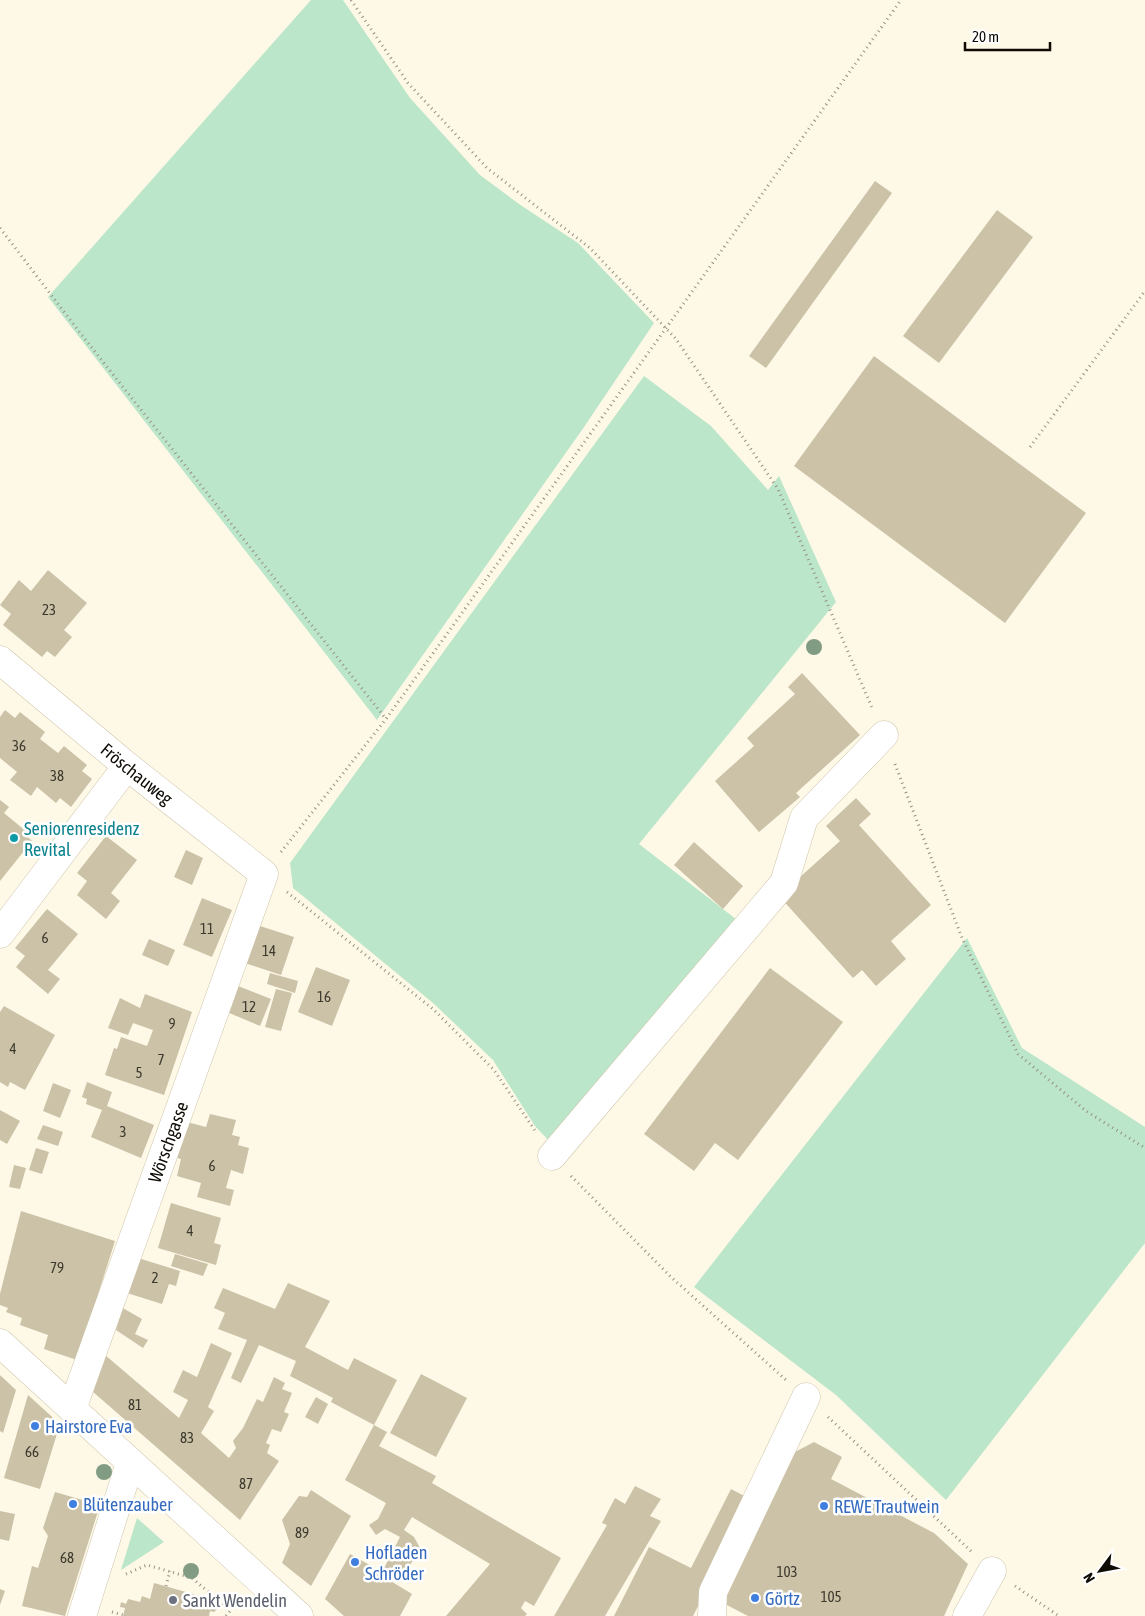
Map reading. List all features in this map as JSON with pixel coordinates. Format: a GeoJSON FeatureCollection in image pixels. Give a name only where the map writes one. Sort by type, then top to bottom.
{"type":"FeatureCollection","features":[{"type":"Feature","properties":{"kind":"street","name":"Fröschauweg"},"geometry":{"type":"LineString","coordinates":[[3,672],[127,766],[264,874]]}},
{"type":"Feature","properties":{"kind":"street"},"geometry":{"type":"LineString","coordinates":[[552,1156],[784,883],[804,818],[884,734]]}},
{"type":"Feature","properties":{"kind":"street"},"geometry":{"type":"LineString","coordinates":[[0,934],[127,766]]}},
{"type":"Feature","properties":{"kind":"street","name":"Wörschgasse"},"geometry":{"type":"LineString","coordinates":[[72,1409],[264,874]]}},
{"type":"Feature","properties":{"kind":"street"},"geometry":{"type":"LineString","coordinates":[[0,1343],[299,1616]]}},
{"type":"Feature","properties":{"kind":"street"},"geometry":{"type":"LineString","coordinates":[[712,1616],[713,1592],[806,1397]]}},
{"type":"Feature","properties":{"kind":"street"},"geometry":{"type":"LineString","coordinates":[[82,1616],[130,1463]]}},
{"type":"Feature","properties":{"kind":"street"},"geometry":{"type":"LineString","coordinates":[[967,1616],[992,1571]]}},
{"type":"Feature","properties":{"kind":"path"},"geometry":{"type":"LineString","coordinates":[[351,0],[408,83],[487,168],[590,248],[666,327],[778,489],[884,734],[962,938],[1018,1054],[1086,1111],[1145,1148]]}},
{"type":"Feature","properties":{"kind":"path"},"geometry":{"type":"LineString","coordinates":[[264,874],[386,718],[902,0]]}},
{"type":"Feature","properties":{"kind":"path"},"geometry":{"type":"LineString","coordinates":[[0,228],[81,334],[386,718]]}},
{"type":"Feature","properties":{"kind":"path"},"geometry":{"type":"LineString","coordinates":[[1030,447],[1145,291]]}},
{"type":"Feature","properties":{"kind":"path"},"geometry":{"type":"LineString","coordinates":[[806,1397],[992,1571],[1059,1616]]}},
{"type":"Feature","properties":{"kind":"path"},"geometry":{"type":"LineString","coordinates":[[123,1575],[146,1565],[192,1578],[230,1610]]}},
{"type":"Feature","properties":{"kind":"path"},"geometry":{"type":"LineString","coordinates":[[166,1586],[170,1571]]}},
{"type":"Feature","properties":{"kind":"path"},"geometry":{"type":"LineString","coordinates":[[114,1602],[110,1612],[123,1615]]}},
{"type":"Feature","properties":{"kind":"green space"},"geometry":{"type":"Polygon","coordinates":[[[311,0],[343,0],[410,98],[480,175],[519,204],[578,243],[654,323],[582,430],[377,720],[48,297],[311,0]]]}},
{"type":"Feature","properties":{"kind":"green space"},"geometry":{"type":"Polygon","coordinates":[[[644,376],[711,426],[768,490],[779,476],[836,602],[639,844],[750,930],[564,1157],[535,1126],[493,1060],[433,1003],[293,888],[290,863],[644,376]]]}},
{"type":"Feature","properties":{"kind":"green space"},"geometry":{"type":"Polygon","coordinates":[[[967,938],[1022,1048],[1145,1127],[1145,1243],[946,1500],[836,1395],[694,1287],[967,938]]]}},
{"type":"Feature","properties":{"kind":"green space"},"geometry":{"type":"Polygon","coordinates":[[[137,1518],[164,1542],[121,1570],[137,1518]]]}},
{"type":"Feature","properties":{"kind":"building"},"geometry":{"type":"Polygon","coordinates":[[[875,181],[892,193],[766,368],[749,356],[875,181]]]}},
{"type":"Feature","properties":{"kind":"building"},"geometry":{"type":"Polygon","coordinates":[[[997,210],[1033,237],[939,363],[903,336],[997,210]]]}},
{"type":"Feature","properties":{"kind":"building"},"geometry":{"type":"Polygon","coordinates":[[[874,356],[1086,513],[1005,623],[794,466],[874,356]]]}},
{"type":"Feature","properties":{"kind":"building"},"geometry":{"type":"Polygon","coordinates":[[[48,570],[87,603],[64,630],[72,637],[55,657],[47,651],[42,657],[3,625],[11,614],[0,605],[19,580],[31,591],[48,570]]]}},
{"type":"Feature","properties":{"kind":"building"},"geometry":{"type":"Polygon","coordinates":[[[802,673],[860,735],[796,793],[800,797],[759,832],[715,781],[754,746],[747,738],[795,694],[788,687],[802,673]]]}},
{"type":"Feature","properties":{"kind":"building"},"geometry":{"type":"Polygon","coordinates":[[[5,710],[15,718],[20,712],[45,732],[40,739],[58,753],[64,746],[87,765],[82,771],[92,779],[71,807],[60,798],[56,803],[37,787],[31,796],[10,780],[17,772],[0,758],[0,717],[5,710]]]}},
{"type":"Feature","properties":{"kind":"building"},"geometry":{"type":"Polygon","coordinates":[[[856,798],[871,814],[859,825],[931,905],[891,941],[906,959],[876,986],[862,970],[853,978],[779,896],[840,841],[826,826],[856,798]]]}},
{"type":"Feature","properties":{"kind":"building","name":"Seniorenresidenz Revital"},"geometry":{"type":"Polygon","coordinates":[[[0,800],[9,807],[4,813],[27,832],[25,834],[32,841],[0,881],[0,800]]]}},
{"type":"Feature","properties":{"kind":"building"},"geometry":{"type":"Polygon","coordinates":[[[106,836],[137,860],[111,893],[120,901],[106,919],[77,895],[87,881],[77,873],[106,836]]]}},
{"type":"Feature","properties":{"kind":"building"},"geometry":{"type":"Polygon","coordinates":[[[694,842],[743,886],[723,909],[674,865],[694,842]]]}},
{"type":"Feature","properties":{"kind":"building"},"geometry":{"type":"Polygon","coordinates":[[[186,850],[203,858],[192,885],[174,877],[186,850]]]}},
{"type":"Feature","properties":{"kind":"building"},"geometry":{"type":"Polygon","coordinates":[[[202,898],[232,910],[212,957],[183,945],[202,898]]]}},
{"type":"Feature","properties":{"kind":"building"},"geometry":{"type":"Polygon","coordinates":[[[47,909],[78,934],[48,970],[60,979],[48,994],[16,967],[25,956],[15,948],[47,909]]]}},
{"type":"Feature","properties":{"kind":"building"},"geometry":{"type":"Polygon","coordinates":[[[257,925],[294,937],[281,975],[245,963],[257,925]]]}},
{"type":"Feature","properties":{"kind":"building"},"geometry":{"type":"Polygon","coordinates":[[[149,939],[175,950],[168,966],[142,955],[149,939]]]}},
{"type":"Feature","properties":{"kind":"building"},"geometry":{"type":"Polygon","coordinates":[[[316,967],[350,980],[332,1026],[298,1012],[316,967]]]}},
{"type":"Feature","properties":{"kind":"building"},"geometry":{"type":"Polygon","coordinates":[[[770,968],[843,1022],[738,1160],[715,1143],[694,1171],[644,1134],[770,968]]]}},
{"type":"Feature","properties":{"kind":"building"},"geometry":{"type":"Polygon","coordinates":[[[270,973],[298,981],[295,993],[267,984],[270,973]]]}},
{"type":"Feature","properties":{"kind":"building"},"geometry":{"type":"Polygon","coordinates":[[[238,986],[271,999],[260,1026],[227,1012],[238,986]]]}},
{"type":"Feature","properties":{"kind":"building"},"geometry":{"type":"Polygon","coordinates":[[[276,989],[292,993],[281,1031],[265,1027],[276,989]]]}},
{"type":"Feature","properties":{"kind":"building"},"geometry":{"type":"Polygon","coordinates":[[[145,994],[192,1012],[164,1095],[105,1075],[114,1048],[117,1049],[121,1037],[147,1046],[153,1030],[133,1023],[128,1035],[108,1028],[120,998],[140,1008],[145,994]]]}},
{"type":"Feature","properties":{"kind":"building"},"geometry":{"type":"Polygon","coordinates":[[[4,1006],[55,1035],[25,1090],[10,1082],[8,1087],[0,1082],[0,1012],[4,1006]]]}},
{"type":"Feature","properties":{"kind":"building"},"geometry":{"type":"Polygon","coordinates":[[[87,1082],[112,1092],[107,1106],[154,1125],[141,1158],[91,1137],[102,1110],[86,1104],[87,1099],[82,1097],[87,1082]]]}},
{"type":"Feature","properties":{"kind":"building"},"geometry":{"type":"Polygon","coordinates":[[[53,1083],[71,1090],[60,1118],[43,1111],[53,1083]]]}},
{"type":"Feature","properties":{"kind":"building"},"geometry":{"type":"Polygon","coordinates":[[[0,1110],[20,1121],[7,1144],[0,1140],[0,1110]]]}},
{"type":"Feature","properties":{"kind":"building"},"geometry":{"type":"Polygon","coordinates":[[[210,1114],[236,1120],[232,1135],[240,1137],[238,1145],[249,1148],[243,1174],[231,1170],[226,1188],[234,1190],[230,1206],[197,1197],[201,1183],[177,1176],[181,1159],[173,1157],[183,1121],[206,1127],[210,1114]]]}},
{"type":"Feature","properties":{"kind":"building"},"geometry":{"type":"Polygon","coordinates":[[[43,1125],[63,1132],[58,1146],[37,1139],[43,1125]]]}},
{"type":"Feature","properties":{"kind":"building"},"geometry":{"type":"Polygon","coordinates":[[[36,1148],[49,1152],[42,1174],[29,1170],[36,1148]]]}},
{"type":"Feature","properties":{"kind":"building"},"geometry":{"type":"Polygon","coordinates":[[[14,1165],[26,1168],[20,1189],[9,1187],[14,1165]]]}},
{"type":"Feature","properties":{"kind":"building"},"geometry":{"type":"Polygon","coordinates":[[[171,1203],[221,1218],[214,1243],[221,1245],[216,1265],[158,1248],[171,1203]]]}},
{"type":"Feature","properties":{"kind":"building"},"geometry":{"type":"Polygon","coordinates":[[[21,1211],[115,1241],[77,1360],[44,1349],[48,1335],[20,1325],[22,1318],[6,1312],[8,1308],[0,1305],[0,1294],[21,1211]]]}},
{"type":"Feature","properties":{"kind":"building"},"geometry":{"type":"Polygon","coordinates":[[[175,1254],[208,1264],[203,1276],[171,1266],[175,1254]]]}},
{"type":"Feature","properties":{"kind":"building"},"geometry":{"type":"Polygon","coordinates":[[[138,1258],[180,1271],[176,1286],[169,1284],[162,1304],[127,1293],[138,1258]]]}},
{"type":"Feature","properties":{"kind":"building"},"geometry":{"type":"Polygon","coordinates":[[[288,1283],[330,1301],[305,1347],[348,1370],[354,1358],[397,1380],[374,1425],[331,1402],[333,1398],[290,1376],[296,1361],[259,1345],[241,1383],[231,1378],[247,1340],[218,1329],[225,1313],[214,1308],[223,1288],[275,1309],[288,1283]]]}},
{"type":"Feature","properties":{"kind":"building"},"geometry":{"type":"Polygon","coordinates":[[[121,1307],[142,1319],[135,1334],[148,1340],[143,1348],[116,1330],[121,1307]]]}},
{"type":"Feature","properties":{"kind":"building"},"geometry":{"type":"Polygon","coordinates":[[[211,1343],[232,1353],[208,1407],[214,1411],[201,1433],[229,1458],[236,1448],[233,1441],[243,1428],[257,1399],[263,1402],[274,1377],[285,1383],[282,1389],[292,1393],[284,1412],[289,1414],[281,1432],[272,1429],[266,1443],[270,1445],[267,1453],[279,1461],[240,1520],[92,1391],[105,1355],[179,1418],[188,1400],[173,1392],[183,1370],[197,1377],[211,1343]]]}},
{"type":"Feature","properties":{"kind":"building"},"geometry":{"type":"Polygon","coordinates":[[[421,1374],[467,1398],[436,1457],[390,1433],[421,1374]]]}},
{"type":"Feature","properties":{"kind":"building"},"geometry":{"type":"Polygon","coordinates":[[[0,1375],[16,1390],[3,1433],[0,1431],[0,1375]]]}},
{"type":"Feature","properties":{"kind":"building"},"geometry":{"type":"Polygon","coordinates":[[[28,1395],[60,1424],[40,1489],[4,1478],[28,1395]]]}},
{"type":"Feature","properties":{"kind":"building"},"geometry":{"type":"Polygon","coordinates":[[[316,1397],[328,1404],[318,1424],[305,1417],[316,1397]]]}},
{"type":"Feature","properties":{"kind":"building"},"geometry":{"type":"Polygon","coordinates":[[[374,1425],[387,1432],[379,1446],[436,1476],[432,1483],[561,1558],[534,1606],[525,1601],[521,1608],[527,1614],[525,1616],[446,1616],[490,1564],[412,1517],[404,1530],[414,1537],[420,1548],[403,1577],[395,1572],[389,1580],[412,1594],[400,1616],[344,1616],[325,1599],[350,1554],[382,1572],[400,1537],[385,1529],[376,1535],[369,1525],[378,1519],[386,1503],[345,1480],[374,1425]]]}},
{"type":"Feature","properties":{"kind":"building","name":"REWE Trautwein"},"geometry":{"type":"Polygon","coordinates":[[[814,1442],[842,1457],[831,1479],[934,1533],[968,1564],[944,1616],[748,1616],[723,1603],[733,1583],[727,1580],[795,1452],[814,1442]]]}},
{"type":"Feature","properties":{"kind":"building"},"geometry":{"type":"Polygon","coordinates":[[[635,1486],[661,1499],[650,1516],[661,1521],[605,1616],[554,1616],[607,1525],[602,1523],[615,1498],[625,1504],[635,1486]]]}},
{"type":"Feature","properties":{"kind":"building"},"geometry":{"type":"Polygon","coordinates":[[[731,1489],[752,1500],[693,1616],[614,1616],[649,1547],[691,1568],[731,1489]]]}},
{"type":"Feature","properties":{"kind":"building"},"geometry":{"type":"Polygon","coordinates":[[[311,1490],[351,1516],[311,1586],[282,1563],[290,1544],[282,1520],[299,1496],[307,1497],[311,1490]]]}},
{"type":"Feature","properties":{"kind":"building"},"geometry":{"type":"Polygon","coordinates":[[[55,1492],[100,1505],[65,1616],[22,1606],[32,1566],[38,1568],[48,1536],[43,1528],[55,1492]]]}},
{"type":"Feature","properties":{"kind":"building"},"geometry":{"type":"Polygon","coordinates":[[[0,1511],[15,1514],[9,1541],[0,1539],[0,1511]]]}},
{"type":"Feature","properties":{"kind":"building","name":"Sankt Wendelin"},"geometry":{"type":"Polygon","coordinates":[[[154,1583],[207,1598],[205,1604],[217,1609],[214,1612],[210,1611],[209,1616],[123,1616],[125,1608],[120,1607],[121,1602],[126,1604],[128,1599],[140,1602],[142,1596],[150,1599],[154,1583]]]}},
{"type":"Feature","properties":{"kind":"building"},"geometry":{"type":"Polygon","coordinates":[[[0,1589],[5,1591],[0,1605],[0,1589]]]}},
{"type":"Feature","properties":{"kind":"place","name":"Seniorenresidenz Revital"},"geometry":{"type":"Point","coordinates":[14,838]}},
{"type":"Feature","properties":{"kind":"place","name":"Hairstore Eva"},"geometry":{"type":"Point","coordinates":[35,1426]}},
{"type":"Feature","properties":{"kind":"place","name":"Blütenzauber"},"geometry":{"type":"Point","coordinates":[73,1504]}},
{"type":"Feature","properties":{"kind":"place","name":"REWE Trautwein"},"geometry":{"type":"Point","coordinates":[824,1506]}},
{"type":"Feature","properties":{"kind":"place","name":"Hofladen Schröder"},"geometry":{"type":"Point","coordinates":[355,1562]}},
{"type":"Feature","properties":{"kind":"place","name":"Görtz"},"geometry":{"type":"Point","coordinates":[755,1598]}},
{"type":"Feature","properties":{"kind":"place","name":"Sankt Wendelin"},"geometry":{"type":"Point","coordinates":[173,1600]}}]}
